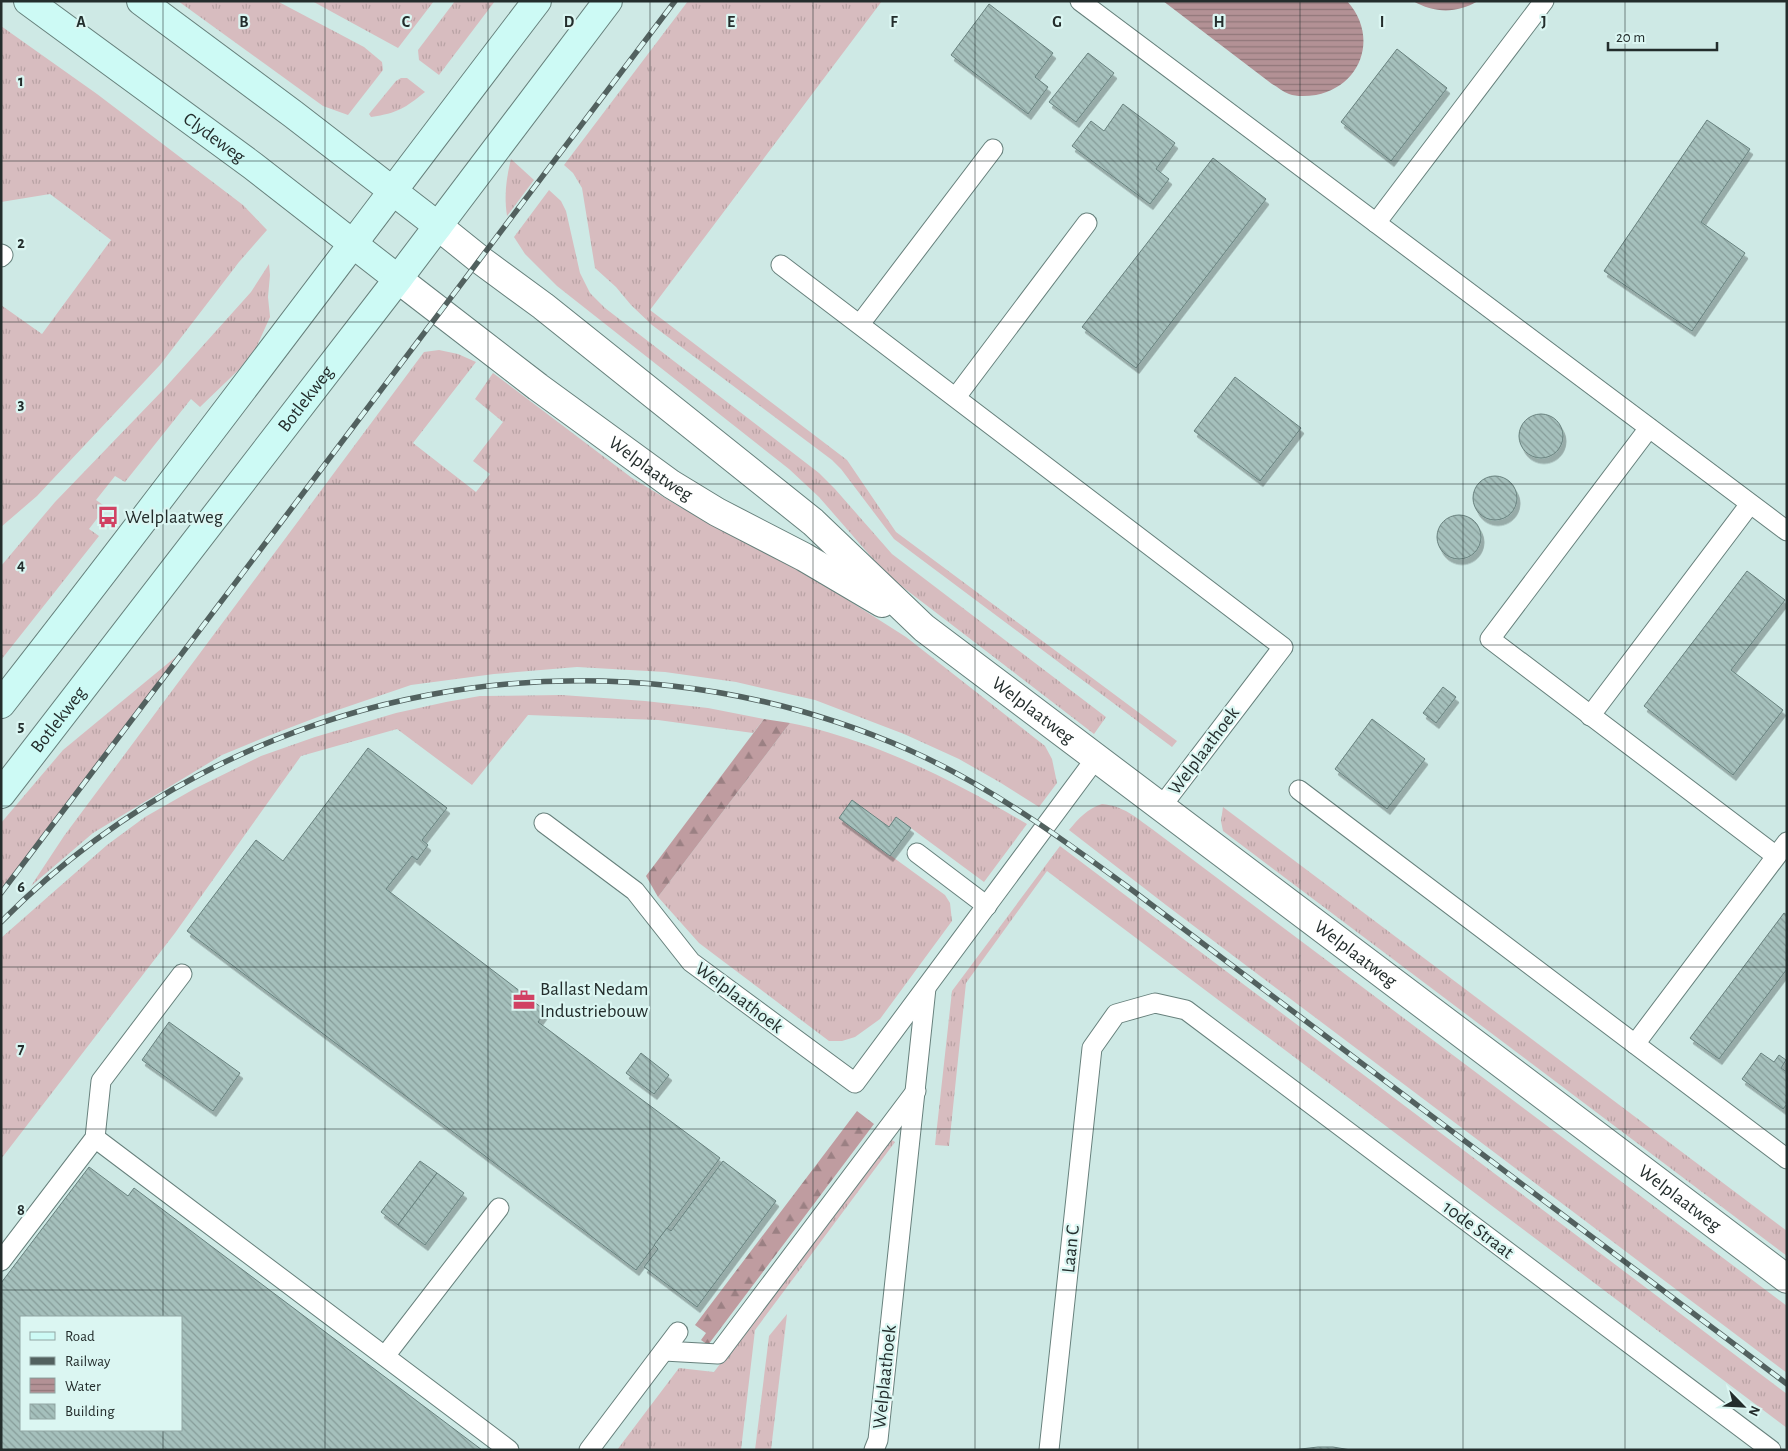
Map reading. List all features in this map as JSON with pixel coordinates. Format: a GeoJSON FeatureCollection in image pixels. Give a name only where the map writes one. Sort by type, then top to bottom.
{"type":"FeatureCollection","features":[{"type":"Feature","properties":{"kind":"main road","name":"Clydeweg"},"geometry":{"type":"LineString","coordinates":[[28,1],[253,166],[398,279]]}},
{"type":"Feature","properties":{"kind":"main road"},"geometry":{"type":"LineString","coordinates":[[141,1],[438,226]]}},
{"type":"Feature","properties":{"kind":"main road"},"geometry":{"type":"LineString","coordinates":[[1,704],[134,535],[392,190],[537,1]]}},
{"type":"Feature","properties":{"kind":"main road","name":"Botlekweg"},"geometry":{"type":"LineString","coordinates":[[1,794],[398,279],[608,1]]}},
{"type":"Feature","properties":{"kind":"street","name":"Welplaatweg"},"geometry":{"type":"LineString","coordinates":[[438,226],[543,306],[813,522],[924,628]]}},
{"type":"Feature","properties":{"kind":"street","name":"Welplaatweg"},"geometry":{"type":"LineString","coordinates":[[398,279],[538,387],[671,484],[717,512],[804,557],[924,628],[1787,1279]]}},
{"type":"Feature","properties":{"kind":"lane"},"geometry":{"type":"LineString","coordinates":[[1080,1],[1787,531]]}},
{"type":"Feature","properties":{"kind":"lane"},"geometry":{"type":"LineString","coordinates":[[1376,223],[1544,1]]}},
{"type":"Feature","properties":{"kind":"lane"},"geometry":{"type":"LineString","coordinates":[[860,324],[993,149]]}},
{"type":"Feature","properties":{"kind":"lane"},"geometry":{"type":"LineString","coordinates":[[781,265],[956,397],[1087,224]]}},
{"type":"Feature","properties":{"kind":"lane","name":"Welplaathoek"},"geometry":{"type":"LineString","coordinates":[[956,397],[1283,647],[1161,807]]}},
{"type":"Feature","properties":{"kind":"lane"},"geometry":{"type":"LineString","coordinates":[[1635,1044],[1781,849],[1590,716],[1490,639],[1649,428]]}},
{"type":"Feature","properties":{"kind":"lane"},"geometry":{"type":"LineString","coordinates":[[1590,716],[1750,504]]}},
{"type":"Feature","properties":{"kind":"lane","name":"Welplaathoek"},"geometry":{"type":"LineString","coordinates":[[544,823],[635,891],[691,962],[855,1083],[1096,758]]}},
{"type":"Feature","properties":{"kind":"lane"},"geometry":{"type":"LineString","coordinates":[[1299,790],[1787,1159]]}},
{"type":"Feature","properties":{"kind":"lane"},"geometry":{"type":"LineString","coordinates":[[917,853],[987,906]]}},
{"type":"Feature","properties":{"kind":"lane"},"geometry":{"type":"LineString","coordinates":[[1,1261],[95,1138],[101,1081],[182,974]]}},
{"type":"Feature","properties":{"kind":"lane","name":"Welplaathoek"},"geometry":{"type":"LineString","coordinates":[[876,1445],[926,986]]}},
{"type":"Feature","properties":{"kind":"lane","name":"Laan C"},"geometry":{"type":"LineString","coordinates":[[1049,1450],[1092,1048],[1116,1014],[1156,1002],[1186,1010]]}},
{"type":"Feature","properties":{"kind":"lane","name":"10de Straat"},"geometry":{"type":"LineString","coordinates":[[1186,1010],[1771,1450]]}},
{"type":"Feature","properties":{"kind":"lane"},"geometry":{"type":"LineString","coordinates":[[664,1350],[718,1354],[916,1091]]}},
{"type":"Feature","properties":{"kind":"lane"},"geometry":{"type":"LineString","coordinates":[[95,1138],[509,1450]]}},
{"type":"Feature","properties":{"kind":"lane"},"geometry":{"type":"LineString","coordinates":[[385,1356],[499,1208]]}},
{"type":"Feature","properties":{"kind":"lane"},"geometry":{"type":"LineString","coordinates":[[589,1450],[678,1332]]}},
{"type":"Feature","properties":{"kind":"green space"},"geometry":{"type":"Polygon","coordinates":[[[178,1],[277,1],[364,47],[382,62],[383,70],[348,115],[323,106],[178,1]]]}},
{"type":"Feature","properties":{"kind":"green space"},"geometry":{"type":"Polygon","coordinates":[[[312,1],[434,1],[398,48],[312,1]]]}},
{"type":"Feature","properties":{"kind":"green space"},"geometry":{"type":"Polygon","coordinates":[[[455,1],[495,1],[439,75],[419,60],[418,50],[455,1]]]}},
{"type":"Feature","properties":{"kind":"green space"},"geometry":{"type":"Polygon","coordinates":[[[688,1],[882,1],[650,310],[847,460],[896,532],[1177,741],[1172,747],[894,539],[841,469],[832,460],[652,325],[595,268],[582,188],[573,173],[564,165],[688,1]]]}},
{"type":"Feature","properties":{"kind":"green space"},"geometry":{"type":"Polygon","coordinates":[[[1,26],[97,94],[243,205],[267,230],[239,262],[160,365],[37,496],[1,527],[1,305],[42,334],[111,240],[50,194],[1,202],[1,26]]]}},
{"type":"Feature","properties":{"kind":"green space"},"geometry":{"type":"Polygon","coordinates":[[[401,78],[407,78],[425,92],[401,109],[371,117],[369,114],[396,81],[401,78]]]}},
{"type":"Feature","properties":{"kind":"green space"},"geometry":{"type":"Polygon","coordinates":[[[511,159],[534,180],[507,216],[506,188],[511,159]]]}},
{"type":"Feature","properties":{"kind":"green space"},"geometry":{"type":"Polygon","coordinates":[[[549,190],[561,201],[566,211],[580,273],[590,293],[605,308],[819,473],[892,554],[1106,717],[1094,734],[887,575],[819,497],[789,469],[557,286],[525,254],[514,237],[549,190]]]}},
{"type":"Feature","properties":{"kind":"green space"},"geometry":{"type":"Polygon","coordinates":[[[269,264],[268,297],[270,317],[252,357],[200,407],[191,399],[125,482],[115,476],[96,500],[106,507],[89,529],[99,536],[1,660],[1,566],[55,502],[164,389],[251,292],[269,264]]]}},
{"type":"Feature","properties":{"kind":"green space"},"geometry":{"type":"Polygon","coordinates":[[[439,350],[458,354],[476,362],[413,443],[476,492],[490,474],[473,461],[503,422],[475,399],[493,373],[632,478],[680,507],[799,569],[906,637],[1045,746],[1052,759],[1057,783],[1039,807],[959,759],[904,734],[815,700],[736,682],[665,672],[577,667],[494,674],[411,685],[323,715],[222,755],[93,833],[31,886],[64,836],[424,352],[439,350]]]}},
{"type":"Feature","properties":{"kind":"green space"},"geometry":{"type":"Polygon","coordinates":[[[184,650],[1,892],[1,823],[63,750],[184,650]]]}},
{"type":"Feature","properties":{"kind":"green space"},"geometry":{"type":"Polygon","coordinates":[[[562,695],[708,708],[764,719],[753,733],[658,720],[528,715],[472,785],[397,729],[301,756],[175,933],[1,1159],[1,938],[107,845],[145,817],[194,789],[261,756],[315,737],[396,713],[480,696],[562,695]]]}},
{"type":"Feature","properties":{"kind":"green space"},"geometry":{"type":"Polygon","coordinates":[[[764,719],[790,723],[658,897],[646,876],[764,719]]]}},
{"type":"Feature","properties":{"kind":"green space"},"geometry":{"type":"Polygon","coordinates":[[[790,723],[848,738],[909,762],[968,791],[1027,824],[984,882],[896,817],[889,827],[852,800],[839,818],[945,895],[950,903],[952,921],[880,1019],[855,1037],[842,1041],[829,1041],[699,943],[658,897],[790,723]]]}},
{"type":"Feature","properties":{"kind":"green space"},"geometry":{"type":"Polygon","coordinates":[[[1102,804],[1117,807],[1135,816],[1787,1306],[1787,1373],[1069,830],[1084,814],[1102,804]]]}},
{"type":"Feature","properties":{"kind":"green space"},"geometry":{"type":"Polygon","coordinates":[[[1223,807],[1787,1231],[1787,1256],[1223,831],[1221,821],[1223,807]]]}},
{"type":"Feature","properties":{"kind":"green space"},"geometry":{"type":"Polygon","coordinates":[[[1060,846],[1787,1394],[1787,1428],[1047,871],[966,983],[949,1146],[935,1145],[952,991],[1060,846]]]}},
{"type":"Feature","properties":{"kind":"green space"},"geometry":{"type":"Polygon","coordinates":[[[857,1111],[874,1124],[708,1345],[701,1340],[706,1333],[695,1325],[857,1111]]]}},
{"type":"Feature","properties":{"kind":"green space"},"geometry":{"type":"Polygon","coordinates":[[[889,1138],[895,1142],[755,1330],[741,1450],[617,1450],[679,1368],[714,1372],[889,1138]]]}},
{"type":"Feature","properties":{"kind":"green space"},"geometry":{"type":"Polygon","coordinates":[[[787,1314],[771,1450],[755,1450],[769,1336],[787,1314]]]}},
{"type":"Feature","properties":{"kind":"water"},"geometry":{"type":"Polygon","coordinates":[[[1163,1],[1347,1],[1357,15],[1362,29],[1363,44],[1361,58],[1354,71],[1345,81],[1332,90],[1316,95],[1292,95],[1272,84],[1163,1]]]}},
{"type":"Feature","properties":{"kind":"water"},"geometry":{"type":"Polygon","coordinates":[[[1413,1],[1478,1],[1453,10],[1437,10],[1413,1]]]}},
{"type":"Feature","properties":{"kind":"building"},"geometry":{"type":"Polygon","coordinates":[[[989,4],[1053,53],[1035,77],[1048,87],[1028,114],[951,55],[989,4]]]}},
{"type":"Feature","properties":{"kind":"building"},"geometry":{"type":"Polygon","coordinates":[[[1397,49],[1447,88],[1391,161],[1341,122],[1397,49]]]}},
{"type":"Feature","properties":{"kind":"building"},"geometry":{"type":"Polygon","coordinates":[[[1088,53],[1114,73],[1076,122],[1049,102],[1088,53]]]}},
{"type":"Feature","properties":{"kind":"building"},"geometry":{"type":"Polygon","coordinates":[[[1123,104],[1175,143],[1156,169],[1169,179],[1150,204],[1072,146],[1091,121],[1104,131],[1123,104]]]}},
{"type":"Feature","properties":{"kind":"building"},"geometry":{"type":"Polygon","coordinates":[[[1707,120],[1750,149],[1701,222],[1745,253],[1692,331],[1604,271],[1707,120]]]}},
{"type":"Feature","properties":{"kind":"building"},"geometry":{"type":"Polygon","coordinates":[[[1213,158],[1266,199],[1136,368],[1082,327],[1213,158]]]}},
{"type":"Feature","properties":{"kind":"building"},"geometry":{"type":"Polygon","coordinates":[[[1235,377],[1301,428],[1260,481],[1194,431],[1235,377]]]}},
{"type":"Feature","properties":{"kind":"building"},"geometry":{"type":"Polygon","coordinates":[[[1541,414],[1553,418],[1559,424],[1563,436],[1559,448],[1553,454],[1541,458],[1529,454],[1523,448],[1519,436],[1523,424],[1529,418],[1541,414]]]}},
{"type":"Feature","properties":{"kind":"building"},"geometry":{"type":"Polygon","coordinates":[[[1495,476],[1507,480],[1513,486],[1517,498],[1513,510],[1507,516],[1495,520],[1483,516],[1477,510],[1473,498],[1477,486],[1483,480],[1495,476]]]}},
{"type":"Feature","properties":{"kind":"building"},"geometry":{"type":"Polygon","coordinates":[[[1459,515],[1471,519],[1477,525],[1481,537],[1477,549],[1471,555],[1459,559],[1447,555],[1441,549],[1437,537],[1441,525],[1447,519],[1459,515]]]}},
{"type":"Feature","properties":{"kind":"building"},"geometry":{"type":"Polygon","coordinates":[[[1747,571],[1785,600],[1731,670],[1783,710],[1733,775],[1644,706],[1747,571]]]}},
{"type":"Feature","properties":{"kind":"building"},"geometry":{"type":"Polygon","coordinates":[[[1443,687],[1456,697],[1436,723],[1423,713],[1443,687]]]}},
{"type":"Feature","properties":{"kind":"building"},"geometry":{"type":"Polygon","coordinates":[[[1372,719],[1425,759],[1387,809],[1335,769],[1372,719]]]}},
{"type":"Feature","properties":{"kind":"building"},"geometry":{"type":"Polygon","coordinates":[[[368,748],[447,808],[422,840],[428,845],[417,860],[412,856],[386,889],[546,1011],[538,1022],[720,1158],[636,1270],[187,931],[256,840],[283,861],[368,748]]]}},
{"type":"Feature","properties":{"kind":"building"},"geometry":{"type":"Polygon","coordinates":[[[852,800],[889,827],[896,817],[911,828],[890,856],[839,818],[852,800]]]}},
{"type":"Feature","properties":{"kind":"building"},"geometry":{"type":"Polygon","coordinates":[[[1784,913],[1787,915],[1787,969],[1719,1059],[1690,1038],[1784,913]]]}},
{"type":"Feature","properties":{"kind":"building"},"geometry":{"type":"Polygon","coordinates":[[[169,1022],[240,1073],[213,1111],[142,1060],[169,1022]]]}},
{"type":"Feature","properties":{"kind":"building"},"geometry":{"type":"Polygon","coordinates":[[[641,1053],[669,1075],[654,1094],[626,1073],[641,1053]]]}},
{"type":"Feature","properties":{"kind":"building"},"geometry":{"type":"Polygon","coordinates":[[[1761,1053],[1774,1062],[1779,1055],[1786,1060],[1781,1068],[1787,1072],[1787,1104],[1783,1109],[1742,1079],[1761,1053]]]}},
{"type":"Feature","properties":{"kind":"building"},"geometry":{"type":"Polygon","coordinates":[[[420,1161],[437,1173],[398,1225],[381,1212],[420,1161]]]}},
{"type":"Feature","properties":{"kind":"building"},"geometry":{"type":"Polygon","coordinates":[[[723,1161],[776,1201],[697,1307],[644,1267],[658,1249],[654,1245],[667,1228],[671,1231],[723,1161]]]}},
{"type":"Feature","properties":{"kind":"building"},"geometry":{"type":"Polygon","coordinates":[[[89,1167],[128,1196],[134,1188],[482,1450],[4,1450],[1,1448],[1,1283],[89,1167]]]}},
{"type":"Feature","properties":{"kind":"building"},"geometry":{"type":"Polygon","coordinates":[[[437,1173],[464,1193],[425,1245],[398,1225],[437,1173]]]}},
{"type":"Feature","properties":{"kind":"building"},"geometry":{"type":"Polygon","coordinates":[[[1333,1447],[1351,1450],[1292,1450],[1333,1447]]]}},
{"type":"Feature","properties":{"kind":"railway"},"geometry":{"type":"LineString","coordinates":[[1,893],[675,1]]}},
{"type":"Feature","properties":{"kind":"railway"},"geometry":{"type":"LineString","coordinates":[[1,922],[95,840],[200,775],[311,726],[428,695],[549,681],[671,686],[791,708],[909,750],[939,764],[996,796],[1052,832],[1132,890],[1787,1384]]}},
{"type":"Feature","properties":{"kind":"place","name":"Welplaatweg"},"geometry":{"type":"Point","coordinates":[108,517]}},
{"type":"Feature","properties":{"kind":"place","name":"Ballast Nedam Industriebouw"},"geometry":{"type":"Point","coordinates":[524,1000]}}]}
